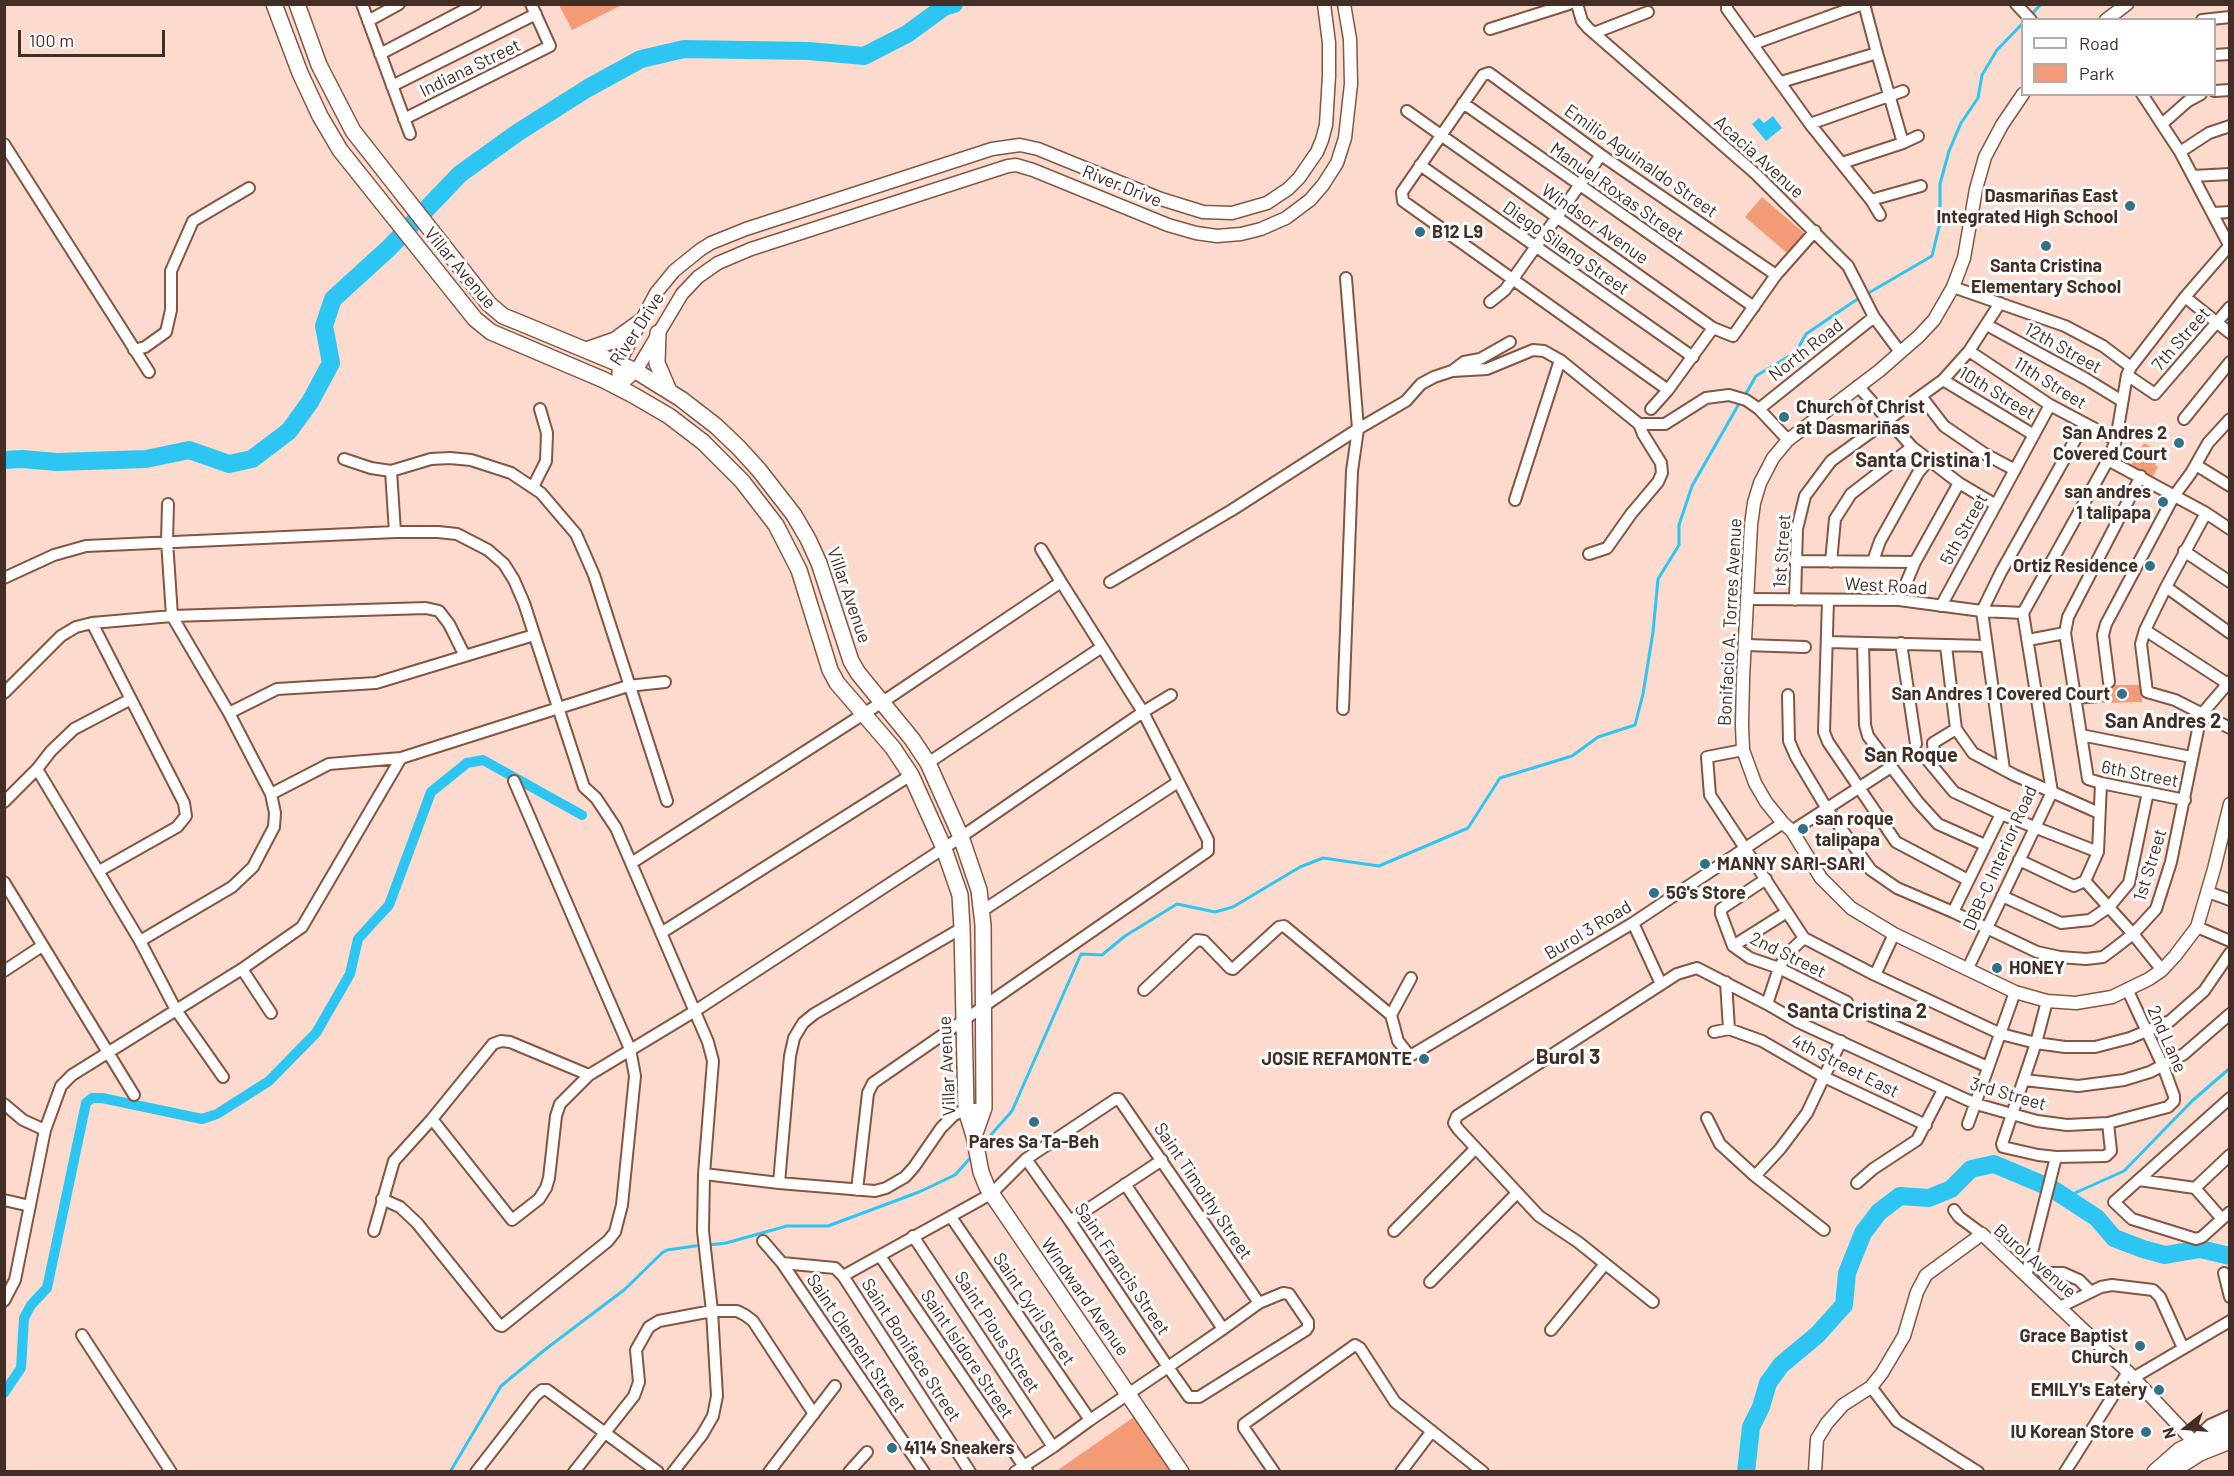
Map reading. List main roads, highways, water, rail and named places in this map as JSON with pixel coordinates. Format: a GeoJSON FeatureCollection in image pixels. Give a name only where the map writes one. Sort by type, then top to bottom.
{"type":"FeatureCollection","features":[{"type":"Feature","properties":{"kind":"main road","name":"Villar Avenue"},"geometry":{"type":"LineString","coordinates":[[274,4],[300,73],[320,116],[340,150],[475,319],[491,332],[618,387],[669,416],[703,442],[742,481],[789,547],[799,570],[830,670],[837,683],[893,748],[911,776],[944,846],[960,895],[966,1110],[974,1136]]}},
{"type":"Feature","properties":{"kind":"main road","name":"Villar Avenue"},"geometry":{"type":"LineString","coordinates":[[297,4],[319,65],[353,131],[378,166],[489,304],[503,315],[619,363],[669,391],[716,426],[739,448],[771,484],[794,515],[819,563],[851,661],[928,763],[961,837],[979,890],[982,911],[984,1108],[974,1136]]}},
{"type":"Feature","properties":{"kind":"main road"},"geometry":{"type":"LineString","coordinates":[[586,350],[615,340],[640,322]]}},
{"type":"Feature","properties":{"kind":"main road"},"geometry":{"type":"LineString","coordinates":[[658,333],[657,363],[669,391]]}},
{"type":"Feature","properties":{"kind":"main road","name":"Windward Avenue"},"geometry":{"type":"LineString","coordinates":[[974,1136],[981,1172],[989,1191],[1181,1472]]}},
{"type":"Feature","properties":{"kind":"main road"},"geometry":{"type":"LineString","coordinates":[[2170,1472],[2197,1447],[2229,1426]]}},
{"type":"Feature","properties":{"kind":"main road"},"geometry":{"type":"LineString","coordinates":[[2155,1472],[2168,1459],[2197,1447],[2229,1441]]}},
{"type":"Feature","properties":{"kind":"water"},"geometry":{"type":"Polygon","coordinates":[[[1773,116],[1782,128],[1766,141],[1752,124],[1759,118],[1764,123],[1773,116]]]}},
{"type":"Feature","properties":{"kind":"waterway"},"geometry":{"type":"LineString","coordinates":[[4,460],[57,462],[146,459],[189,450],[229,464],[252,459],[289,431],[310,402],[331,363],[324,326],[333,299],[389,248],[460,174],[517,133],[588,88],[641,59],[684,49],[809,51],[864,56],[907,34],[944,7],[954,4]]}},
{"type":"Feature","properties":{"kind":"waterway"},"geometry":{"type":"LineString","coordinates":[[2030,16],[2041,4]]}},
{"type":"Feature","properties":{"kind":"waterway"},"geometry":{"type":"LineString","coordinates":[[1744,397],[1756,376],[1796,352],[1806,334],[1853,302],[1932,256],[1940,223],[1940,184],[1949,151],[1961,123],[1978,98],[1982,75],[1997,50],[2021,25]]}},
{"type":"Feature","properties":{"kind":"waterway"},"geometry":{"type":"LineString","coordinates":[[982,1145],[1012,1111],[1081,954],[1102,955],[1125,936],[1177,904],[1215,912],[1233,907],[1300,867],[1323,858],[1379,866],[1468,828],[1500,778],[1572,756],[1598,737],[1635,725],[1643,694],[1653,632],[1658,579],[1679,545],[1679,525],[1692,486],[1740,402]]}},
{"type":"Feature","properties":{"kind":"waterway"},"geometry":{"type":"LineString","coordinates":[[4,1393],[21,1368],[24,1318],[31,1305],[47,1288],[86,1103],[92,1098],[102,1098],[202,1119],[217,1114],[269,1081],[316,1033],[350,974],[358,939],[389,905],[431,792],[467,763],[483,760],[582,815]]}},
{"type":"Feature","properties":{"kind":"waterway"},"geometry":{"type":"LineString","coordinates":[[2066,1197],[2124,1171],[2192,1101],[2230,1068]]}},
{"type":"Feature","properties":{"kind":"waterway"},"geometry":{"type":"LineString","coordinates":[[708,1245],[726,1243],[787,1226],[828,1226],[919,1192],[955,1175],[972,1156]]}},
{"type":"Feature","properties":{"kind":"waterway"},"geometry":{"type":"LineString","coordinates":[[1746,1472],[1751,1427],[1761,1407],[1768,1383],[1781,1365],[1817,1335],[1844,1305],[1847,1273],[1863,1233],[1879,1212],[1900,1196],[1929,1198],[1951,1189],[1971,1169],[1994,1164],[2051,1188],[2097,1218],[2114,1238],[2165,1255],[2200,1249],[2230,1256]]}},
{"type":"Feature","properties":{"kind":"waterway"},"geometry":{"type":"LineString","coordinates":[[450,1472],[501,1386],[624,1290],[662,1253],[667,1250],[702,1245]]}},
{"type":"Feature","properties":{"kind":"place","name":"Dasmariñas East Integrated High School"},"geometry":{"type":"Point","coordinates":[2130,206]}},
{"type":"Feature","properties":{"kind":"place","name":"B12 L9"},"geometry":{"type":"Point","coordinates":[1420,232]}},
{"type":"Feature","properties":{"kind":"place","name":"Santa Cristina Elementary School"},"geometry":{"type":"Point","coordinates":[2046,246]}},
{"type":"Feature","properties":{"kind":"place","name":"Church of Christ at Dasmariñas"},"geometry":{"type":"Point","coordinates":[1784,417]}},
{"type":"Feature","properties":{"kind":"place","name":"San Andres 2 Covered Court"},"geometry":{"type":"Point","coordinates":[2179,443]}},
{"type":"Feature","properties":{"kind":"place","name":"san andres 1 talipapa"},"geometry":{"type":"Point","coordinates":[2163,502]}},
{"type":"Feature","properties":{"kind":"place","name":"Ortiz Residence"},"geometry":{"type":"Point","coordinates":[2150,566]}},
{"type":"Feature","properties":{"kind":"place","name":"San Andres 1 Covered Court"},"geometry":{"type":"Point","coordinates":[2122,694]}},
{"type":"Feature","properties":{"kind":"place","name":"san roque talipapa"},"geometry":{"type":"Point","coordinates":[1803,829]}},
{"type":"Feature","properties":{"kind":"place","name":"MANNY SARI-SARI"},"geometry":{"type":"Point","coordinates":[1705,864]}},
{"type":"Feature","properties":{"kind":"place","name":"5G's Store"},"geometry":{"type":"Point","coordinates":[1654,893]}},
{"type":"Feature","properties":{"kind":"place","name":"HONEY"},"geometry":{"type":"Point","coordinates":[1997,968]}},
{"type":"Feature","properties":{"kind":"place","name":"JOSIE REFAMONTE"},"geometry":{"type":"Point","coordinates":[1424,1059]}},
{"type":"Feature","properties":{"kind":"place","name":"Pares Sa Ta-Beh"},"geometry":{"type":"Point","coordinates":[1034,1122]}},
{"type":"Feature","properties":{"kind":"place","name":"Grace Baptist Church"},"geometry":{"type":"Point","coordinates":[2140,1346]}},
{"type":"Feature","properties":{"kind":"place","name":"EMILY's Eatery"},"geometry":{"type":"Point","coordinates":[2159,1390]}},
{"type":"Feature","properties":{"kind":"place","name":"IU Korean Store"},"geometry":{"type":"Point","coordinates":[2146,1432]}},
{"type":"Feature","properties":{"kind":"place","name":"4114 Sneakers"},"geometry":{"type":"Point","coordinates":[892,1448]}},
{"type":"Feature","properties":{"kind":"district","name":"Santa Cristina 1"},"geometry":{"type":"Point","coordinates":[1923,460]}},
{"type":"Feature","properties":{"kind":"district","name":"San Andres 2"},"geometry":{"type":"Point","coordinates":[2163,721]}},
{"type":"Feature","properties":{"kind":"district","name":"San Roque"},"geometry":{"type":"Point","coordinates":[1911,755]}},
{"type":"Feature","properties":{"kind":"district","name":"Santa Cristina 2"},"geometry":{"type":"Point","coordinates":[1857,1011]}},
{"type":"Feature","properties":{"kind":"district","name":"Burol 3"},"geometry":{"type":"Point","coordinates":[1568,1057]}}]}
